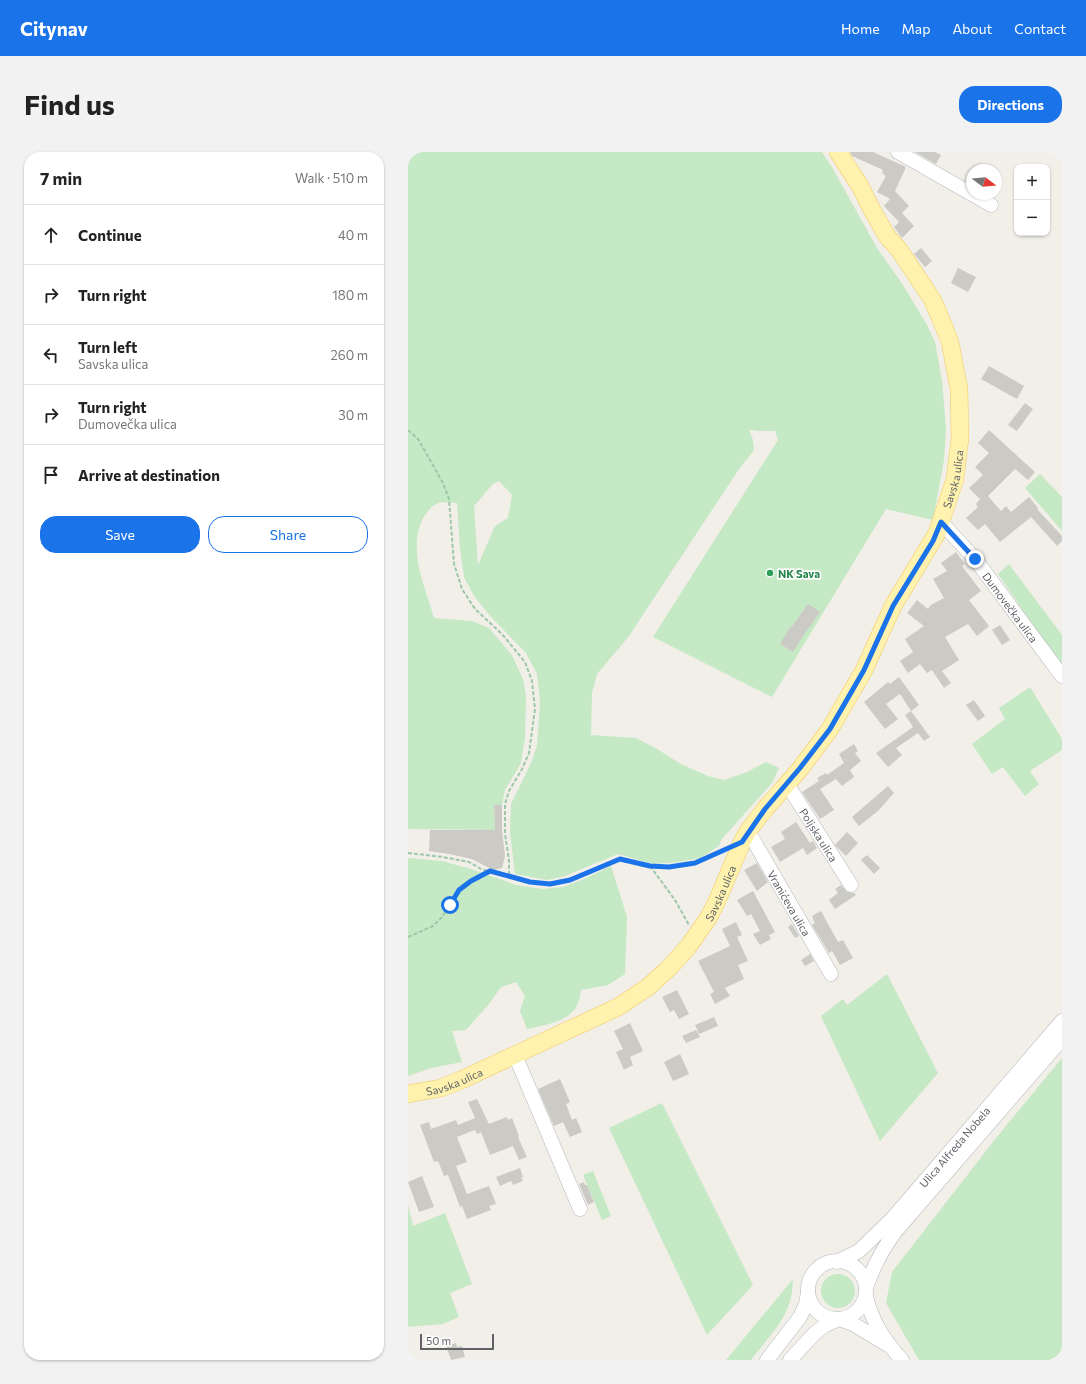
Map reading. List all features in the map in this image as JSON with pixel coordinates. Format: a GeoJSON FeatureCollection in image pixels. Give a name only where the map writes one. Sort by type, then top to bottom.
{"type":"FeatureCollection","features":[{"type":"Feature","properties":{"kind":"main road","name":"Savska ulica"},"geometry":{"type":"LineString","coordinates":[[408,1094],[441,1088],[480,1072],[612,1010],[632,999],[656,981],[676,960],[696,936],[709,917],[745,836],[815,750],[830,729],[864,670],[893,606],[933,541],[955,480],[960,438],[959,389],[950,342],[932,299],[900,251],[887,236],[853,175],[838,152]]}},
{"type":"Feature","properties":{"kind":"street"},"geometry":{"type":"LineString","coordinates":[[898,152],[990,205]]}},
{"type":"Feature","properties":{"kind":"street","name":"Dumovečka ulica"},"geometry":{"type":"LineString","coordinates":[[941,522],[975,559],[1062,676]]}},
{"type":"Feature","properties":{"kind":"street","name":"Poljska ulica"},"geometry":{"type":"LineString","coordinates":[[787,784],[851,885]]}},
{"type":"Feature","properties":{"kind":"street","name":"Vranićeva ulica"},"geometry":{"type":"LineString","coordinates":[[745,836],[831,974]]}},
{"type":"Feature","properties":{"kind":"street","name":"Ulica Alfreda Nobela"},"geometry":{"type":"LineString","coordinates":[[837,1262],[859,1251],[892,1219],[1062,1021]]}},
{"type":"Feature","properties":{"kind":"street","name":"Ulica Alfreda Nobela"},"geometry":{"type":"LineString","coordinates":[[866,1292],[872,1270],[881,1252],[895,1232],[1062,1039]]}},
{"type":"Feature","properties":{"kind":"street"},"geometry":{"type":"LineString","coordinates":[[515,1055],[580,1209]]}},
{"type":"Feature","properties":{"kind":"street"},"geometry":{"type":"LineString","coordinates":[[767,1360],[800,1317],[806,1304],[809,1285],[816,1271],[822,1266],[837,1262],[850,1265],[860,1272],[864,1279],[874,1322],[888,1345],[902,1360]]}},
{"type":"Feature","properties":{"kind":"street"},"geometry":{"type":"LineString","coordinates":[[809,1285],[811,1302],[816,1310],[830,1318],[839,1319],[853,1324],[888,1345]]}},
{"type":"Feature","properties":{"kind":"street"},"geometry":{"type":"LineString","coordinates":[[790,1360],[814,1334],[824,1326],[839,1319],[848,1317],[856,1312],[862,1305],[866,1292]]}},
{"type":"Feature","properties":{"kind":"path"},"geometry":{"type":"LineString","coordinates":[[408,430],[418,440],[443,484],[449,498],[454,564],[462,589],[474,609],[502,634],[526,662],[532,681],[535,709],[529,753],[522,769],[509,790],[505,804],[505,834],[509,860],[509,877]]}},
{"type":"Feature","properties":{"kind":"path"},"geometry":{"type":"LineString","coordinates":[[408,853],[444,857],[469,862],[481,869],[509,877],[530,882],[550,884],[570,880],[620,859],[650,866],[669,867],[695,863],[745,836]]}},
{"type":"Feature","properties":{"kind":"path"},"geometry":{"type":"LineString","coordinates":[[650,866],[675,900],[696,936]]}},
{"type":"Feature","properties":{"kind":"path"},"geometry":{"type":"LineString","coordinates":[[408,937],[433,926],[442,917],[459,890],[471,881],[490,871]]}},
{"type":"Feature","properties":{"kind":"green space"},"geometry":{"type":"Polygon","coordinates":[[[408,152],[822,152],[877,248],[903,285],[927,325],[935,342],[942,381],[946,428],[944,460],[933,520],[886,509],[772,697],[653,637],[778,440],[775,431],[749,430],[753,440],[754,450],[739,469],[629,636],[597,674],[592,693],[591,735],[636,738],[681,764],[708,776],[724,780],[747,772],[766,762],[779,768],[772,783],[721,840],[719,846],[700,858],[653,864],[618,854],[565,876],[547,880],[515,874],[510,832],[511,804],[532,761],[537,745],[540,702],[537,674],[526,653],[491,617],[474,596],[464,577],[460,548],[457,503],[443,502],[434,505],[422,520],[418,532],[417,557],[419,569],[434,618],[472,621],[489,628],[512,655],[523,679],[526,696],[525,738],[521,763],[505,790],[502,805],[494,806],[495,830],[408,829],[408,152]],[[499,481],[493,484],[474,506],[478,565],[495,526],[508,518],[512,495],[499,481]]]}},
{"type":"Feature","properties":{"kind":"green space"},"geometry":{"type":"Polygon","coordinates":[[[1040,474],[1062,497],[1062,531],[1025,488],[1040,474]]]}},
{"type":"Feature","properties":{"kind":"green space"},"geometry":{"type":"Polygon","coordinates":[[[1009,564],[1062,635],[1062,666],[998,574],[1009,564]]]}},
{"type":"Feature","properties":{"kind":"green space"},"geometry":{"type":"Polygon","coordinates":[[[1030,687],[1062,739],[1062,750],[1030,771],[1039,784],[1025,796],[1003,767],[992,774],[972,744],[1005,719],[999,708],[1030,687]]]}},
{"type":"Feature","properties":{"kind":"green space"},"geometry":{"type":"Polygon","coordinates":[[[408,858],[442,861],[471,869],[516,885],[543,889],[563,887],[611,866],[627,917],[625,974],[608,985],[581,990],[579,1001],[569,1015],[563,1019],[527,1029],[520,1011],[525,996],[516,982],[501,987],[489,1004],[466,1030],[452,1031],[462,1062],[431,1068],[408,1076],[408,858]]]}},
{"type":"Feature","properties":{"kind":"green space"},"geometry":{"type":"Polygon","coordinates":[[[887,974],[938,1073],[880,1141],[821,1016],[843,999],[847,1005],[887,974]]]}},
{"type":"Feature","properties":{"kind":"green space"},"geometry":{"type":"Polygon","coordinates":[[[1062,1058],[1062,1360],[919,1360],[886,1303],[892,1272],[996,1138],[1062,1058]]]}},
{"type":"Feature","properties":{"kind":"green space"},"geometry":{"type":"Polygon","coordinates":[[[662,1103],[753,1285],[707,1335],[609,1128],[662,1103]]]}},
{"type":"Feature","properties":{"kind":"green space"},"geometry":{"type":"Polygon","coordinates":[[[593,1171],[611,1216],[602,1220],[583,1175],[593,1171]]]}},
{"type":"Feature","properties":{"kind":"green space"},"geometry":{"type":"Polygon","coordinates":[[[408,1205],[413,1226],[445,1213],[472,1284],[450,1293],[459,1317],[443,1324],[408,1327],[408,1205]]]}},
{"type":"Feature","properties":{"kind":"green space"},"geometry":{"type":"Polygon","coordinates":[[[838,1274],[850,1279],[855,1291],[850,1303],[838,1308],[826,1303],[821,1291],[826,1279],[838,1274]]]}},
{"type":"Feature","properties":{"kind":"green space"},"geometry":{"type":"Polygon","coordinates":[[[793,1279],[792,1293],[785,1314],[751,1360],[726,1360],[793,1279]]]}},
{"type":"Feature","properties":{"kind":"building"},"geometry":{"type":"Polygon","coordinates":[[[850,152],[873,152],[906,167],[895,191],[909,206],[902,213],[914,226],[902,238],[894,227],[899,222],[884,206],[890,199],[877,192],[886,176],[882,173],[883,170],[852,156],[850,152]]]}},
{"type":"Feature","properties":{"kind":"building"},"geometry":{"type":"Polygon","coordinates":[[[915,152],[935,152],[941,155],[936,164],[915,152]]]}},
{"type":"Feature","properties":{"kind":"building"},"geometry":{"type":"Polygon","coordinates":[[[921,248],[932,261],[925,267],[914,254],[921,248]]]}},
{"type":"Feature","properties":{"kind":"building"},"geometry":{"type":"Polygon","coordinates":[[[958,268],[976,277],[968,292],[951,283],[958,268]]]}},
{"type":"Feature","properties":{"kind":"building"},"geometry":{"type":"Polygon","coordinates":[[[989,366],[1024,386],[1017,399],[981,379],[989,366]]]}},
{"type":"Feature","properties":{"kind":"building"},"geometry":{"type":"Polygon","coordinates":[[[1025,403],[1033,409],[1017,431],[1008,425],[1025,403]]]}},
{"type":"Feature","properties":{"kind":"building"},"geometry":{"type":"Polygon","coordinates":[[[989,430],[1035,472],[1028,480],[1015,469],[988,496],[1001,511],[1006,506],[1011,512],[1029,497],[1038,508],[1037,509],[1062,536],[1062,541],[1057,546],[1031,517],[1000,542],[985,524],[978,530],[966,518],[978,507],[976,504],[980,499],[969,488],[983,475],[975,467],[989,453],[978,443],[989,430]]]}},
{"type":"Feature","properties":{"kind":"building"},"geometry":{"type":"Polygon","coordinates":[[[956,552],[965,564],[962,566],[981,591],[969,600],[989,626],[977,636],[968,624],[945,637],[959,660],[942,671],[951,683],[944,688],[932,670],[927,673],[920,664],[908,673],[900,661],[913,652],[905,639],[924,626],[907,613],[917,600],[928,609],[931,605],[944,598],[933,579],[947,571],[941,563],[956,552]]]}},
{"type":"Feature","properties":{"kind":"building"},"geometry":{"type":"Polygon","coordinates":[[[808,604],[820,612],[793,652],[780,644],[790,627],[791,628],[808,604]]]}},
{"type":"Feature","properties":{"kind":"building"},"geometry":{"type":"Polygon","coordinates":[[[1000,625],[1010,640],[1002,645],[992,630],[1000,625]]]}},
{"type":"Feature","properties":{"kind":"building"},"geometry":{"type":"Polygon","coordinates":[[[899,677],[919,705],[911,711],[900,694],[886,704],[898,719],[885,729],[864,702],[888,682],[890,684],[899,677]]]}},
{"type":"Feature","properties":{"kind":"building"},"geometry":{"type":"Polygon","coordinates":[[[974,700],[985,716],[978,721],[966,705],[974,700]]]}},
{"type":"Feature","properties":{"kind":"building"},"geometry":{"type":"Polygon","coordinates":[[[911,711],[930,737],[924,741],[918,733],[896,748],[902,755],[888,767],[876,753],[913,727],[905,715],[911,711]]]}},
{"type":"Feature","properties":{"kind":"building"},"geometry":{"type":"Polygon","coordinates":[[[854,744],[858,751],[855,753],[861,761],[850,770],[854,777],[842,786],[836,779],[820,789],[834,810],[820,819],[802,792],[819,781],[817,778],[826,773],[827,775],[844,763],[839,754],[854,744]]]}},
{"type":"Feature","properties":{"kind":"building"},"geometry":{"type":"Polygon","coordinates":[[[888,786],[894,793],[878,811],[859,826],[852,817],[888,786]]]}},
{"type":"Feature","properties":{"kind":"building"},"geometry":{"type":"Polygon","coordinates":[[[494,805],[502,805],[502,830],[505,856],[502,868],[493,870],[472,859],[429,851],[430,830],[495,830],[494,805]]]}},
{"type":"Feature","properties":{"kind":"building"},"geometry":{"type":"Polygon","coordinates":[[[796,822],[810,843],[813,841],[817,848],[807,855],[803,848],[780,862],[771,847],[785,839],[781,832],[796,822]]]}},
{"type":"Feature","properties":{"kind":"building"},"geometry":{"type":"Polygon","coordinates":[[[847,832],[858,843],[846,856],[835,845],[847,832]]]}},
{"type":"Feature","properties":{"kind":"building"},"geometry":{"type":"Polygon","coordinates":[[[867,855],[880,868],[874,874],[861,860],[867,855]]]}},
{"type":"Feature","properties":{"kind":"building"},"geometry":{"type":"Polygon","coordinates":[[[757,863],[768,882],[757,891],[744,870],[757,863]]]}},
{"type":"Feature","properties":{"kind":"building"},"geometry":{"type":"Polygon","coordinates":[[[841,885],[847,892],[854,893],[856,895],[835,909],[829,900],[838,893],[835,889],[841,885]]]}},
{"type":"Feature","properties":{"kind":"building"},"geometry":{"type":"Polygon","coordinates":[[[753,891],[775,932],[769,935],[771,939],[760,945],[753,934],[760,931],[751,914],[747,916],[737,900],[753,891]]]}},
{"type":"Feature","properties":{"kind":"building"},"geometry":{"type":"Polygon","coordinates":[[[821,911],[838,942],[843,940],[853,958],[840,965],[832,951],[829,953],[812,925],[815,923],[812,916],[821,911]]]}},
{"type":"Feature","properties":{"kind":"building"},"geometry":{"type":"Polygon","coordinates":[[[736,922],[742,935],[737,937],[748,961],[738,965],[744,979],[725,988],[730,996],[715,1004],[710,994],[714,992],[698,961],[730,946],[722,929],[736,922]]]}},
{"type":"Feature","properties":{"kind":"building"},"geometry":{"type":"Polygon","coordinates":[[[792,924],[799,936],[795,938],[788,927],[792,924]]]}},
{"type":"Feature","properties":{"kind":"building"},"geometry":{"type":"Polygon","coordinates":[[[810,954],[814,961],[805,966],[801,960],[810,954]]]}},
{"type":"Feature","properties":{"kind":"building"},"geometry":{"type":"Polygon","coordinates":[[[677,990],[689,1014],[679,1019],[674,1010],[670,1012],[662,997],[677,990]]]}},
{"type":"Feature","properties":{"kind":"building"},"geometry":{"type":"Polygon","coordinates":[[[714,1017],[718,1026],[699,1034],[695,1025],[714,1017]]]}},
{"type":"Feature","properties":{"kind":"building"},"geometry":{"type":"Polygon","coordinates":[[[630,1023],[643,1051],[630,1057],[633,1065],[624,1070],[616,1052],[623,1049],[614,1031],[630,1023]]]}},
{"type":"Feature","properties":{"kind":"building"},"geometry":{"type":"Polygon","coordinates":[[[696,1030],[700,1037],[686,1043],[682,1036],[696,1030]]]}},
{"type":"Feature","properties":{"kind":"building"},"geometry":{"type":"Polygon","coordinates":[[[680,1054],[689,1074],[673,1081],[664,1062],[680,1054]]]}},
{"type":"Feature","properties":{"kind":"building"},"geometry":{"type":"Polygon","coordinates":[[[560,1079],[570,1102],[566,1104],[572,1120],[576,1118],[582,1132],[570,1137],[563,1122],[554,1126],[538,1089],[560,1079]]]}},
{"type":"Feature","properties":{"kind":"building"},"geometry":{"type":"Polygon","coordinates":[[[477,1099],[489,1124],[507,1117],[508,1120],[512,1118],[519,1136],[518,1137],[527,1157],[519,1160],[513,1146],[490,1155],[481,1132],[477,1134],[475,1130],[457,1137],[467,1162],[456,1166],[467,1194],[489,1186],[496,1204],[489,1206],[491,1210],[467,1219],[462,1206],[460,1207],[448,1175],[444,1176],[438,1161],[434,1162],[420,1125],[429,1122],[431,1129],[456,1120],[458,1125],[475,1118],[468,1102],[477,1099]]]}},
{"type":"Feature","properties":{"kind":"building"},"geometry":{"type":"Polygon","coordinates":[[[520,1168],[523,1177],[521,1178],[523,1181],[513,1185],[511,1181],[500,1186],[496,1177],[520,1168]]]}},
{"type":"Feature","properties":{"kind":"building"},"geometry":{"type":"Polygon","coordinates":[[[422,1176],[434,1207],[419,1212],[408,1182],[422,1176]]]}},
{"type":"Feature","properties":{"kind":"building"},"geometry":{"type":"Polygon","coordinates":[[[584,1182],[585,1185],[587,1185],[594,1202],[588,1205],[579,1184],[584,1182]]]}},
{"type":"Feature","properties":{"kind":"building"},"geometry":{"type":"Polygon","coordinates":[[[456,1343],[457,1347],[462,1346],[465,1357],[451,1360],[446,1346],[456,1343]]]}},
{"type":"Feature","properties":{"kind":"place","name":"NK Sava"},"geometry":{"type":"Point","coordinates":[770,573]}},
{"type":"Feature","properties":{"kind":"route"},"geometry":{"type":"LineString","coordinates":[[450,905],[459,890],[477,877],[490,871],[530,882],[550,884],[570,880],[590,870],[620,859],[650,866],[669,867],[695,863],[742,842],[748,831],[765,809],[815,750],[830,729],[864,670],[893,606],[933,541],[941,522],[975,559]]}}]}
